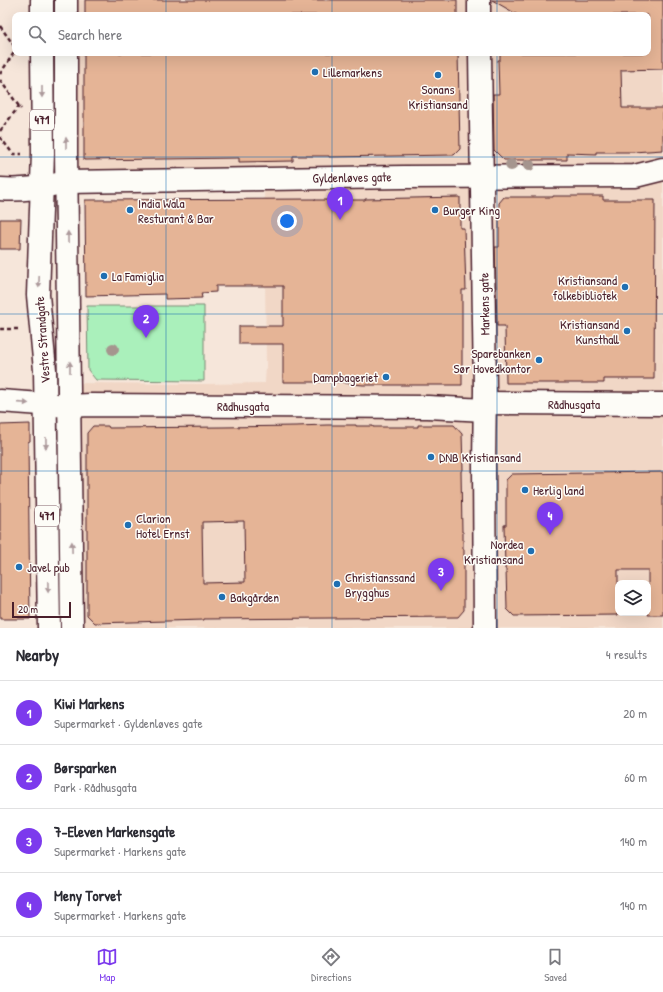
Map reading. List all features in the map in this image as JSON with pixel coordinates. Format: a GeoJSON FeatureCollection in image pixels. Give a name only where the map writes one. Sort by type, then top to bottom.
{"type":"FeatureCollection","features":[{"type":"Feature","properties":{"kind":"street"},"geometry":{"type":"LineString","coordinates":[[42,0],[42,12]]}},
{"type":"Feature","properties":{"kind":"street"},"geometry":{"type":"LineString","coordinates":[[66,0],[66,12]]}},
{"type":"Feature","properties":{"kind":"street"},"geometry":{"type":"LineString","coordinates":[[479,0],[479,12]]}},
{"type":"Feature","properties":{"kind":"street","name":"Vestre Strandgate"},"geometry":{"type":"LineString","coordinates":[[42,56],[43,153],[38,295],[45,370],[48,628]]}},
{"type":"Feature","properties":{"kind":"street","name":"Vestre Strandgate"},"geometry":{"type":"LineString","coordinates":[[66,56],[72,628]]}},
{"type":"Feature","properties":{"kind":"street","name":"Markens gate"},"geometry":{"type":"LineString","coordinates":[[480,56],[485,407],[485,628]]}},
{"type":"Feature","properties":{"kind":"street","name":"Gyldenløves gate"},"geometry":{"type":"LineString","coordinates":[[0,189],[23,190],[42,188],[67,182],[482,176],[635,176],[663,169]]}},
{"type":"Feature","properties":{"kind":"street","name":"Rådhusgata"},"geometry":{"type":"LineString","coordinates":[[0,401],[69,406],[485,407],[663,404]]}},
{"type":"Feature","properties":{"kind":"path"},"geometry":{"type":"LineString","coordinates":[[0,26],[12,43]]}},
{"type":"Feature","properties":{"kind":"path"},"geometry":{"type":"LineString","coordinates":[[0,74],[12,56]]}},
{"type":"Feature","properties":{"kind":"path"},"geometry":{"type":"LineString","coordinates":[[0,80],[22,109]]}},
{"type":"Feature","properties":{"kind":"path"},"geometry":{"type":"LineString","coordinates":[[0,131],[21,103]]}},
{"type":"Feature","properties":{"kind":"path"},"geometry":{"type":"LineString","coordinates":[[0,137],[13,154],[22,154]]}},
{"type":"Feature","properties":{"kind":"path"},"geometry":{"type":"LineString","coordinates":[[0,329],[27,329]]}},
{"type":"Feature","properties":{"kind":"shaded area"},"geometry":{"type":"Polygon","coordinates":[[[73,0],[663,0],[663,628],[63,628],[65,383],[265,383],[264,181],[73,173],[73,56],[651,56],[651,12],[73,12],[73,0]]]}},
{"type":"Feature","properties":{"kind":"green space"},"geometry":{"type":"Polygon","coordinates":[[[87,306],[204,306],[204,381],[96,380],[88,370],[87,306]]]}},
{"type":"Feature","properties":{"kind":"building"},"geometry":{"type":"Polygon","coordinates":[[[85,0],[457,0],[457,12],[85,12],[85,0]]]}},
{"type":"Feature","properties":{"kind":"building"},"geometry":{"type":"Polygon","coordinates":[[[492,0],[663,0],[663,69],[621,70],[622,108],[663,108],[663,150],[596,152],[596,154],[567,153],[567,160],[504,160],[494,150],[493,94],[499,94],[498,60],[500,60],[500,56],[651,56],[651,12],[513,12],[492,0]]]}},
{"type":"Feature","properties":{"kind":"building"},"geometry":{"type":"Polygon","coordinates":[[[84,56],[458,56],[460,149],[454,155],[329,157],[293,156],[293,161],[239,162],[239,158],[84,160],[84,56]]]}},
{"type":"Feature","properties":{"kind":"building"},"geometry":{"type":"Polygon","coordinates":[[[603,196],[603,200],[655,200],[654,379],[604,379],[604,383],[506,383],[505,326],[497,326],[495,247],[499,247],[499,203],[504,197],[603,196]]]}},
{"type":"Feature","properties":{"kind":"building"},"geometry":{"type":"Polygon","coordinates":[[[460,197],[460,228],[464,228],[466,290],[462,290],[462,385],[363,385],[344,382],[283,382],[283,344],[239,344],[239,326],[283,326],[283,286],[216,286],[216,292],[201,293],[202,298],[165,299],[165,294],[86,296],[85,200],[365,200],[460,197]]]}},
{"type":"Feature","properties":{"kind":"building"},"geometry":{"type":"Polygon","coordinates":[[[0,219],[21,219],[20,249],[0,249],[0,219]]]}},
{"type":"Feature","properties":{"kind":"building"},"geometry":{"type":"Polygon","coordinates":[[[30,424],[30,441],[28,442],[30,619],[0,619],[0,425],[30,424]]]}},
{"type":"Feature","properties":{"kind":"building"},"geometry":{"type":"Polygon","coordinates":[[[356,425],[373,427],[418,427],[418,425],[454,425],[462,434],[463,470],[461,471],[462,532],[464,549],[464,610],[458,617],[204,619],[95,623],[87,615],[87,433],[93,426],[108,426],[109,428],[356,425]],[[244,521],[202,522],[203,583],[245,582],[244,521]]]}},
{"type":"Feature","properties":{"kind":"building"},"geometry":{"type":"Polygon","coordinates":[[[663,472],[663,615],[651,615],[651,580],[648,580],[648,570],[618,570],[618,580],[615,580],[615,615],[514,616],[507,609],[504,525],[506,525],[506,480],[512,474],[663,472]]]}},
{"type":"Feature","properties":{"kind":"place","name":"Lillemarkens"},"geometry":{"type":"Point","coordinates":[315,72]}},
{"type":"Feature","properties":{"kind":"place","name":"Sonans Kristiansand"},"geometry":{"type":"Point","coordinates":[438,75]}},
{"type":"Feature","properties":{"kind":"place","name":"India Wala Resturant & Bar"},"geometry":{"type":"Point","coordinates":[130,210]}},
{"type":"Feature","properties":{"kind":"place","name":"Burger King"},"geometry":{"type":"Point","coordinates":[435,210]}},
{"type":"Feature","properties":{"kind":"place","name":"Kiwi Markens"},"geometry":{"type":"Point","coordinates":[340,220]}},
{"type":"Feature","properties":{"kind":"place","name":"La Famiglia"},"geometry":{"type":"Point","coordinates":[104,276]}},
{"type":"Feature","properties":{"kind":"place","name":"Kristiansand folkebibliotek"},"geometry":{"type":"Point","coordinates":[625,287]}},
{"type":"Feature","properties":{"kind":"place","name":"Kristiansand Kunsthall"},"geometry":{"type":"Point","coordinates":[627,331]}},
{"type":"Feature","properties":{"kind":"place","name":"Børsparken"},"geometry":{"type":"Point","coordinates":[146,338]}},
{"type":"Feature","properties":{"kind":"place","name":"Sparebanken Sør Hovedkontor"},"geometry":{"type":"Point","coordinates":[539,360]}},
{"type":"Feature","properties":{"kind":"place","name":"Dampbageriet"},"geometry":{"type":"Point","coordinates":[386,377]}},
{"type":"Feature","properties":{"kind":"place","name":"DNB Kristiansand"},"geometry":{"type":"Point","coordinates":[431,457]}},
{"type":"Feature","properties":{"kind":"place","name":"Herlig land"},"geometry":{"type":"Point","coordinates":[525,490]}},
{"type":"Feature","properties":{"kind":"place","name":"Clarion Hotel Ernst"},"geometry":{"type":"Point","coordinates":[128,525]}},
{"type":"Feature","properties":{"kind":"place","name":"Meny Torvet"},"geometry":{"type":"Point","coordinates":[550,535]}},
{"type":"Feature","properties":{"kind":"place","name":"Nordea Kristiansand"},"geometry":{"type":"Point","coordinates":[531,551]}},
{"type":"Feature","properties":{"kind":"place","name":"Javel pub"},"geometry":{"type":"Point","coordinates":[19,567]}},
{"type":"Feature","properties":{"kind":"place","name":"Christianssand Brygghus"},"geometry":{"type":"Point","coordinates":[337,584]}},
{"type":"Feature","properties":{"kind":"place","name":"7-Eleven Markensgate"},"geometry":{"type":"Point","coordinates":[441,591]}},
{"type":"Feature","properties":{"kind":"place","name":"Bakgården"},"geometry":{"type":"Point","coordinates":[222,597]}}]}
